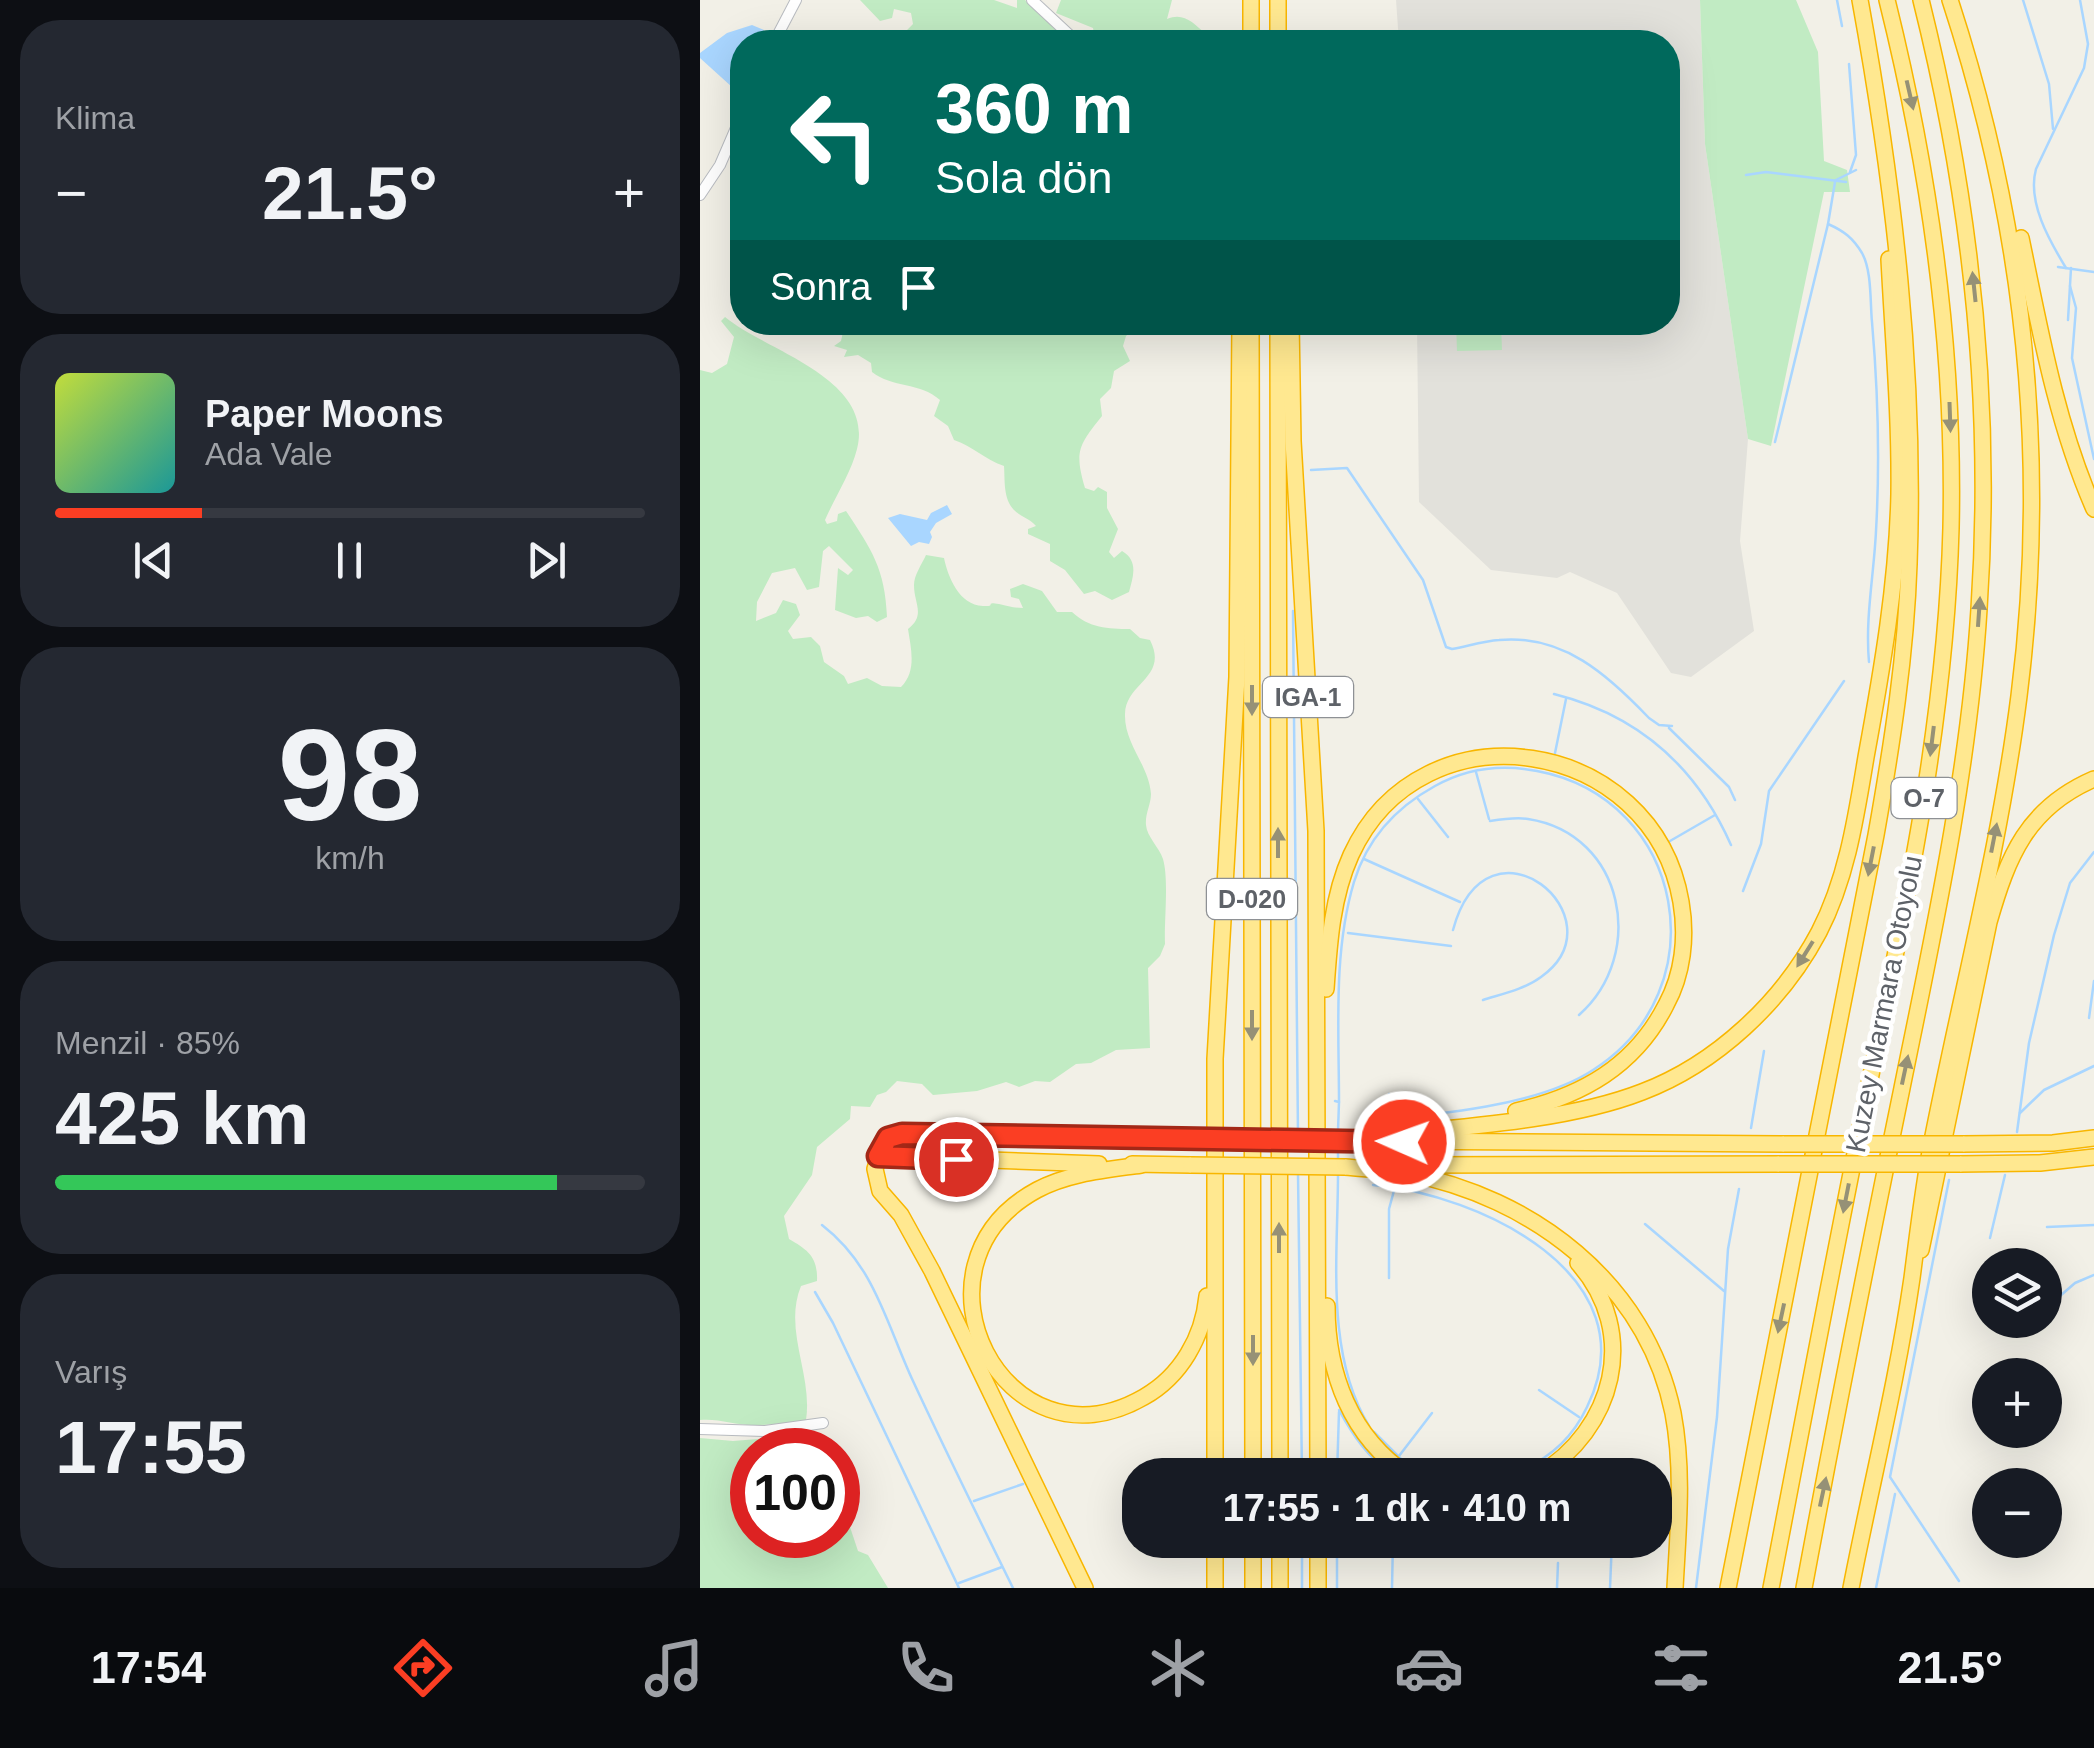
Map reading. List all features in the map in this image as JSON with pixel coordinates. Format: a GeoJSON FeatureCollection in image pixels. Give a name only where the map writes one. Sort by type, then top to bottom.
{"type":"FeatureCollection","features":[{"type":"Feature","properties":{"kind":"highway"},"geometry":{"type":"LineString","coordinates":[[1251,0],[1251,30]]}},
{"type":"Feature","properties":{"kind":"highway"},"geometry":{"type":"LineString","coordinates":[[1278,0],[1278,30]]}},
{"type":"Feature","properties":{"kind":"highway"},"geometry":{"type":"LineString","coordinates":[[1728,1588],[1876,835],[1903,654],[1909,568],[1910,424],[1901,283],[1888,170],[1860,0]]}},
{"type":"Feature","properties":{"kind":"highway","name":"Kuzey Marmara Otoyolu"},"geometry":{"type":"LineString","coordinates":[[1770,1588],[1916,844],[1940,687],[1946,610],[1951,448],[1940,277],[1916,121],[1888,0]]}},
{"type":"Feature","properties":{"kind":"highway","name":"Kuzey Marmara Otoyolu"},"geometry":{"type":"LineString","coordinates":[[1804,1588],[1946,862],[1968,724],[1980,609],[1983,437],[1975,301],[1959,180],[1921,0]]}},
{"type":"Feature","properties":{"kind":"highway"},"geometry":{"type":"LineString","coordinates":[[1851,1588],[1912,1278],[1920,1202],[2016,718],[2030,576],[2031,432],[2019,295],[1999,178],[1950,0]]}},
{"type":"Feature","properties":{"kind":"highway"},"geometry":{"type":"LineString","coordinates":[[1962,40],[1984,88],[2056,404],[2094,509]]}},
{"type":"Feature","properties":{"kind":"highway"},"geometry":{"type":"LineString","coordinates":[[1343,1140],[1488,1124],[1602,1105],[1642,1092],[1680,1074],[1734,1036],[1794,973],[1818,932],[1847,856],[1880,680],[1894,566],[1898,407],[1888,170]]}},
{"type":"Feature","properties":{"kind":"highway"},"geometry":{"type":"LineString","coordinates":[[1214,1458],[1215,1059],[1238,677],[1240,335]]}},
{"type":"Feature","properties":{"kind":"highway","name":"D-020"},"geometry":{"type":"LineString","coordinates":[[1251,335],[1253,1458]]}},
{"type":"Feature","properties":{"kind":"highway","name":"D-020"},"geometry":{"type":"LineString","coordinates":[[1278,335],[1280,1458]]}},
{"type":"Feature","properties":{"kind":"highway","name":"IGA-1"},"geometry":{"type":"LineString","coordinates":[[1291,335],[1293,440],[1316,832],[1318,1458]]}},
{"type":"Feature","properties":{"kind":"highway"},"geometry":{"type":"LineString","coordinates":[[1316,1072],[1323,1046],[1328,952],[1338,890],[1352,853],[1386,807],[1432,774],[1490,757],[1544,759],[1608,785],[1648,823],[1672,867],[1684,916],[1684,940],[1680,970],[1670,998],[1642,1044],[1607,1076],[1584,1089],[1522,1109],[1427,1129]]}},
{"type":"Feature","properties":{"kind":"highway"},"geometry":{"type":"LineString","coordinates":[[1912,1278],[1927,1231],[1989,922],[2002,876],[2037,816],[2053,800],[2094,779]]}},
{"type":"Feature","properties":{"kind":"highway"},"geometry":{"type":"LineString","coordinates":[[1085,1588],[924,1254],[901,1214],[880,1191],[875,1169],[888,1138],[902,1134],[1474,1144],[1963,1144],[2054,1143],[2094,1138]]}},
{"type":"Feature","properties":{"kind":"highway"},"geometry":{"type":"LineString","coordinates":[[878,1156],[1345,1167],[2040,1163],[2094,1157]]}},
{"type":"Feature","properties":{"kind":"highway"},"geometry":{"type":"LineString","coordinates":[[1142,1164],[1077,1176],[1034,1192],[1006,1215],[978,1257],[971,1311],[982,1350],[1009,1385],[1032,1401],[1060,1411],[1101,1413],[1140,1399],[1172,1375],[1191,1349],[1206,1308],[1212,1203]]}},
{"type":"Feature","properties":{"kind":"highway"},"geometry":{"type":"LineString","coordinates":[[1345,1167],[1427,1178],[1531,1218],[1578,1251],[1622,1299],[1643,1332],[1672,1411],[1680,1464],[1675,1588]]}},
{"type":"Feature","properties":{"kind":"highway","name":"IGA-1"},"geometry":{"type":"LineString","coordinates":[[1316,1188],[1325,1234],[1328,1330],[1342,1392],[1364,1436],[1384,1458]]}},
{"type":"Feature","properties":{"kind":"highway"},"geometry":{"type":"LineString","coordinates":[[1508,1208],[1559,1244],[1586,1271],[1606,1312],[1612,1348],[1607,1392],[1592,1426],[1576,1447],[1561,1458]]}},
{"type":"Feature","properties":{"kind":"highway"},"geometry":{"type":"LineString","coordinates":[[1215,1558],[1216,1588]]}},
{"type":"Feature","properties":{"kind":"highway"},"geometry":{"type":"LineString","coordinates":[[1253,1558],[1254,1588]]}},
{"type":"Feature","properties":{"kind":"highway"},"geometry":{"type":"LineString","coordinates":[[1280,1558],[1280,1588]]}},
{"type":"Feature","properties":{"kind":"highway"},"geometry":{"type":"LineString","coordinates":[[1318,1558],[1318,1588]]}},
{"type":"Feature","properties":{"kind":"street"},"geometry":{"type":"LineString","coordinates":[[780,30],[796,0]]}},
{"type":"Feature","properties":{"kind":"street"},"geometry":{"type":"LineString","coordinates":[[1032,0],[1064,30]]}},
{"type":"Feature","properties":{"kind":"street"},"geometry":{"type":"LineString","coordinates":[[700,195],[730,142]]}},
{"type":"Feature","properties":{"kind":"street"},"geometry":{"type":"LineString","coordinates":[[700,1429],[765,1431],[822,1423]]}},
{"type":"Feature","properties":{"kind":"shaded area"},"geometry":{"type":"Polygon","coordinates":[[[1396,0],[1700,0],[1705,144],[1748,439],[1740,541],[1754,631],[1691,677],[1671,673],[1617,593],[1570,572],[1557,578],[1491,570],[1419,502],[1417,335],[1680,335],[1680,30],[1398,30],[1396,0]]]}},
{"type":"Feature","properties":{"kind":"green space"},"geometry":{"type":"Polygon","coordinates":[[[860,0],[994,0],[1017,8],[1017,0],[1025,0],[1056,30],[907,30],[913,24],[911,13],[894,9],[892,18],[880,21],[860,0]]]}},
{"type":"Feature","properties":{"kind":"green space"},"geometry":{"type":"Polygon","coordinates":[[[1061,0],[1172,0],[1167,19],[1188,20],[1201,30],[1093,30],[1056,13],[1061,0]]]}},
{"type":"Feature","properties":{"kind":"green space"},"geometry":{"type":"Polygon","coordinates":[[[1700,0],[1796,0],[1818,52],[1824,161],[1847,170],[1850,192],[1824,192],[1771,446],[1748,439],[1705,144],[1700,0]]]}},
{"type":"Feature","properties":{"kind":"green space"},"geometry":{"type":"Polygon","coordinates":[[[725,317],[730,321],[730,332],[721,321],[725,317]]]}},
{"type":"Feature","properties":{"kind":"green space"},"geometry":{"type":"Polygon","coordinates":[[[752,335],[813,369],[850,403],[858,424],[857,449],[825,520],[827,524],[837,521],[838,514],[846,511],[875,561],[886,600],[887,617],[877,622],[868,616],[856,618],[835,610],[838,568],[848,575],[853,570],[829,546],[823,551],[819,587],[807,590],[795,568],[772,573],[757,602],[756,621],[776,613],[783,600],[796,604],[800,615],[788,631],[793,639],[811,637],[820,646],[824,662],[844,676],[848,684],[867,678],[882,686],[901,687],[911,667],[908,629],[918,614],[914,581],[926,555],[944,558],[956,589],[967,601],[1023,608],[1019,599],[1011,597],[1010,589],[1023,584],[1042,591],[1057,612],[1072,612],[1099,626],[1130,629],[1140,638],[1150,640],[1154,653],[1151,672],[1132,694],[1125,714],[1128,735],[1149,783],[1151,798],[1146,825],[1163,859],[1166,878],[1165,944],[1148,968],[1150,1048],[1116,1050],[1091,1063],[1076,1064],[1050,1082],[1035,1081],[1019,1087],[1006,1082],[977,1091],[933,1095],[922,1084],[897,1081],[877,1095],[870,1107],[851,1106],[850,1119],[817,1147],[812,1175],[784,1216],[789,1239],[811,1255],[817,1273],[817,1281],[801,1286],[796,1303],[806,1420],[763,1425],[700,1420],[700,370],[712,373],[727,364],[734,337],[752,335]]]}},
{"type":"Feature","properties":{"kind":"green space"},"geometry":{"type":"Polygon","coordinates":[[[842,335],[1127,335],[1123,346],[1130,361],[1114,371],[1111,388],[1100,399],[1102,416],[1079,457],[1085,488],[1094,491],[1098,487],[1107,492],[1107,508],[1118,529],[1109,552],[1114,558],[1122,551],[1133,564],[1129,592],[1112,600],[1095,591],[1084,594],[1065,570],[1050,561],[1050,544],[1028,534],[1028,529],[1036,526],[1014,510],[1008,500],[1004,466],[954,440],[948,426],[934,416],[940,400],[924,390],[880,377],[872,372],[871,363],[858,355],[844,357],[847,350],[834,346],[842,335]]]}},
{"type":"Feature","properties":{"kind":"green space"},"geometry":{"type":"Polygon","coordinates":[[[1456,335],[1501,335],[1502,350],[1457,351],[1456,335]]]}},
{"type":"Feature","properties":{"kind":"green space"},"geometry":{"type":"Polygon","coordinates":[[[700,1438],[730,1441],[730,1558],[860,1558],[860,1552],[868,1555],[888,1588],[700,1588],[700,1438]]]}},
{"type":"Feature","properties":{"kind":"water"},"geometry":{"type":"Polygon","coordinates":[[[752,25],[764,30],[736,30],[752,25]]]}},
{"type":"Feature","properties":{"kind":"water"},"geometry":{"type":"Polygon","coordinates":[[[730,32],[730,85],[700,58],[700,53],[730,32]]]}},
{"type":"Feature","properties":{"kind":"water"},"geometry":{"type":"Polygon","coordinates":[[[947,505],[952,514],[936,523],[929,544],[919,542],[911,546],[888,518],[900,514],[927,520],[931,513],[947,505]]]}},
{"type":"Feature","properties":{"kind":"waterway"},"geometry":{"type":"LineString","coordinates":[[1837,0],[1842,26]]}},
{"type":"Feature","properties":{"kind":"waterway"},"geometry":{"type":"LineString","coordinates":[[2023,0],[2049,84],[2053,129]]}},
{"type":"Feature","properties":{"kind":"waterway"},"geometry":{"type":"LineString","coordinates":[[2066,268],[2041,220],[2034,182],[2036,169],[2084,68],[2088,44],[2080,0]]}},
{"type":"Feature","properties":{"kind":"waterway"},"geometry":{"type":"LineString","coordinates":[[1849,64],[1856,155],[1850,172]]}},
{"type":"Feature","properties":{"kind":"waterway"},"geometry":{"type":"LineString","coordinates":[[1836,180],[1856,170]]}},
{"type":"Feature","properties":{"kind":"waterway"},"geometry":{"type":"LineString","coordinates":[[1746,175],[1766,172],[1846,182]]}},
{"type":"Feature","properties":{"kind":"waterway"},"geometry":{"type":"LineString","coordinates":[[1775,442],[1835,182]]}},
{"type":"Feature","properties":{"kind":"waterway"},"geometry":{"type":"LineString","coordinates":[[1828,224],[1859,248],[1870,287],[1878,452],[1869,662]]}},
{"type":"Feature","properties":{"kind":"waterway"},"geometry":{"type":"LineString","coordinates":[[2058,267],[2094,272]]}},
{"type":"Feature","properties":{"kind":"waterway"},"geometry":{"type":"LineString","coordinates":[[2068,320],[2071,268]]}},
{"type":"Feature","properties":{"kind":"waterway"},"geometry":{"type":"LineString","coordinates":[[2070,286],[2076,308],[2072,358],[2094,459]]}},
{"type":"Feature","properties":{"kind":"waterway"},"geometry":{"type":"LineString","coordinates":[[1311,470],[1347,468],[1423,580],[1446,647],[1499,640],[1544,644],[1583,661],[1649,718],[1659,725],[1672,726]]}},
{"type":"Feature","properties":{"kind":"waterway"},"geometry":{"type":"LineString","coordinates":[[1293,611],[1298,1135]]}},
{"type":"Feature","properties":{"kind":"waterway"},"geometry":{"type":"LineString","coordinates":[[1743,891],[1761,844],[1769,791],[1844,681]]}},
{"type":"Feature","properties":{"kind":"waterway"},"geometry":{"type":"LineString","coordinates":[[1554,694],[1612,715],[1661,748],[1700,791],[1731,845]]}},
{"type":"Feature","properties":{"kind":"waterway"},"geometry":{"type":"LineString","coordinates":[[1555,753],[1566,699]]}},
{"type":"Feature","properties":{"kind":"waterway"},"geometry":{"type":"LineString","coordinates":[[1669,728],[1729,787],[1735,800]]}},
{"type":"Feature","properties":{"kind":"waterway"},"geometry":{"type":"LineString","coordinates":[[1339,1102],[1339,991],[1347,909],[1360,866],[1384,826],[1407,804],[1435,786],[1485,769],[1537,771],[1587,789],[1626,818],[1653,857],[1668,901],[1670,948],[1658,993],[1633,1035],[1593,1070],[1544,1092],[1456,1111],[1372,1119]]}},
{"type":"Feature","properties":{"kind":"waterway"},"geometry":{"type":"LineString","coordinates":[[1476,772],[1489,819]]}},
{"type":"Feature","properties":{"kind":"waterway"},"geometry":{"type":"LineString","coordinates":[[1418,799],[1448,837]]}},
{"type":"Feature","properties":{"kind":"waterway"},"geometry":{"type":"LineString","coordinates":[[1670,841],[1715,815]]}},
{"type":"Feature","properties":{"kind":"waterway"},"geometry":{"type":"LineString","coordinates":[[1490,821],[1523,818],[1561,829],[1586,848],[1605,872],[1615,900],[1618,931],[1613,961],[1600,990],[1579,1015]]}},
{"type":"Feature","properties":{"kind":"waterway"},"geometry":{"type":"LineString","coordinates":[[2017,1132],[2029,1043],[2054,935],[2070,883],[2094,852]]}},
{"type":"Feature","properties":{"kind":"waterway"},"geometry":{"type":"LineString","coordinates":[[1364,859],[1460,902]]}},
{"type":"Feature","properties":{"kind":"waterway"},"geometry":{"type":"LineString","coordinates":[[1453,930],[1470,893],[1493,876],[1518,874],[1541,884],[1559,903],[1567,927],[1562,953],[1535,981],[1483,1000]]}},
{"type":"Feature","properties":{"kind":"waterway"},"geometry":{"type":"LineString","coordinates":[[1348,933],[1451,946]]}},
{"type":"Feature","properties":{"kind":"waterway"},"geometry":{"type":"LineString","coordinates":[[2089,1018],[2094,981]]}},
{"type":"Feature","properties":{"kind":"waterway"},"geometry":{"type":"LineString","coordinates":[[1751,1128],[1764,1051]]}},
{"type":"Feature","properties":{"kind":"waterway"},"geometry":{"type":"LineString","coordinates":[[2020,1113],[2044,1090],[2094,1066]]}},
{"type":"Feature","properties":{"kind":"waterway"},"geometry":{"type":"LineString","coordinates":[[1389,1094],[1393,1117]]}},
{"type":"Feature","properties":{"kind":"waterway"},"geometry":{"type":"LineString","coordinates":[[1335,1101],[1339,1102],[1338,1131]]}},
{"type":"Feature","properties":{"kind":"waterway"},"geometry":{"type":"LineString","coordinates":[[1338,1144],[1338,1161]]}},
{"type":"Feature","properties":{"kind":"waterway"},"geometry":{"type":"LineString","coordinates":[[1298,1173],[1302,1458]]}},
{"type":"Feature","properties":{"kind":"waterway"},"geometry":{"type":"LineString","coordinates":[[1338,1174],[1336,1270],[1340,1336],[1355,1398],[1369,1426]]}},
{"type":"Feature","properties":{"kind":"waterway"},"geometry":{"type":"LineString","coordinates":[[1990,1238],[2005,1175]]}},
{"type":"Feature","properties":{"kind":"waterway"},"geometry":{"type":"LineString","coordinates":[[1949,1180],[1890,1477],[1959,1581]]}},
{"type":"Feature","properties":{"kind":"waterway"},"geometry":{"type":"LineString","coordinates":[[1373,1185],[1460,1205],[1504,1224],[1544,1250],[1576,1281],[1596,1318],[1601,1360],[1580,1419],[1542,1458]]}},
{"type":"Feature","properties":{"kind":"waterway"},"geometry":{"type":"LineString","coordinates":[[1389,1278],[1389,1209],[1395,1187]]}},
{"type":"Feature","properties":{"kind":"waterway"},"geometry":{"type":"LineString","coordinates":[[1696,1588],[1717,1417],[1728,1249],[1739,1189]]}},
{"type":"Feature","properties":{"kind":"waterway"},"geometry":{"type":"LineString","coordinates":[[1645,1224],[1724,1291]]}},
{"type":"Feature","properties":{"kind":"waterway"},"geometry":{"type":"LineString","coordinates":[[822,1225],[840,1241],[867,1277],[1013,1588]]}},
{"type":"Feature","properties":{"kind":"waterway"},"geometry":{"type":"LineString","coordinates":[[2047,1227],[2094,1225]]}},
{"type":"Feature","properties":{"kind":"waterway"},"geometry":{"type":"LineString","coordinates":[[2062,1294],[2094,1275]]}},
{"type":"Feature","properties":{"kind":"waterway"},"geometry":{"type":"LineString","coordinates":[[815,1292],[959,1588]]}},
{"type":"Feature","properties":{"kind":"waterway"},"geometry":{"type":"LineString","coordinates":[[1539,1390],[1579,1417]]}},
{"type":"Feature","properties":{"kind":"waterway"},"geometry":{"type":"LineString","coordinates":[[1339,1410],[1373,1458]]}},
{"type":"Feature","properties":{"kind":"waterway"},"geometry":{"type":"LineString","coordinates":[[1338,1458],[1339,1412]]}},
{"type":"Feature","properties":{"kind":"waterway"},"geometry":{"type":"LineString","coordinates":[[1399,1456],[1432,1413]]}},
{"type":"Feature","properties":{"kind":"waterway"},"geometry":{"type":"LineString","coordinates":[[1374,1432],[1400,1458]]}},
{"type":"Feature","properties":{"kind":"waterway"},"geometry":{"type":"LineString","coordinates":[[974,1501],[1023,1484]]}},
{"type":"Feature","properties":{"kind":"waterway"},"geometry":{"type":"LineString","coordinates":[[1876,1588],[1895,1494]]}},
{"type":"Feature","properties":{"kind":"waterway"},"geometry":{"type":"LineString","coordinates":[[1302,1558],[1302,1588]]}},
{"type":"Feature","properties":{"kind":"waterway"},"geometry":{"type":"LineString","coordinates":[[1337,1558],[1337,1588]]}},
{"type":"Feature","properties":{"kind":"waterway"},"geometry":{"type":"LineString","coordinates":[[1392,1588],[1393,1558]]}},
{"type":"Feature","properties":{"kind":"waterway"},"geometry":{"type":"LineString","coordinates":[[1610,1588],[1611,1558]]}},
{"type":"Feature","properties":{"kind":"waterway"},"geometry":{"type":"LineString","coordinates":[[1557,1588],[1558,1563]]}},
{"type":"Feature","properties":{"kind":"waterway"},"geometry":{"type":"LineString","coordinates":[[959,1583],[1002,1567]]}},
{"type":"Feature","properties":{"kind":"route"},"geometry":{"type":"LineString","coordinates":[[956,1159],[878,1156],[888,1138],[902,1134],[1404,1142]]}}]}
